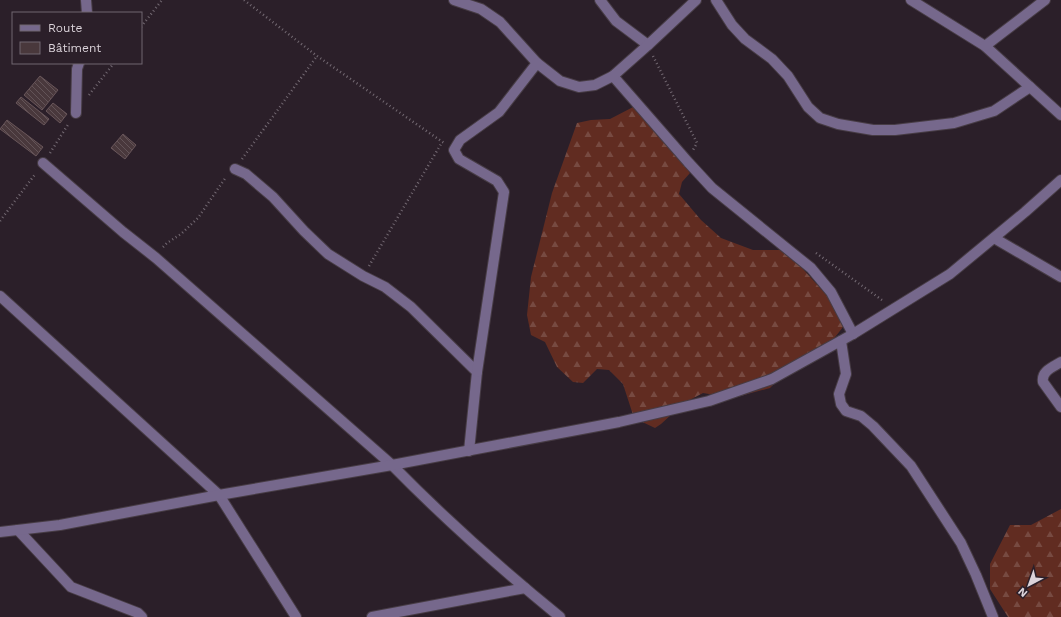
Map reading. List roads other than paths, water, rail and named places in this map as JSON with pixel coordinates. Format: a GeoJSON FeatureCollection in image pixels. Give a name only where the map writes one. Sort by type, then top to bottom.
{"type":"FeatureCollection","features":[{"type":"Feature","properties":{"kind":"street"},"geometry":{"type":"LineString","coordinates":[[86,0],[87,12]]}},
{"type":"Feature","properties":{"kind":"street"},"geometry":{"type":"LineString","coordinates":[[454,0],[481,9],[500,22],[537,63],[560,80],[580,87],[595,85],[613,76],[696,0]]}},
{"type":"Feature","properties":{"kind":"street"},"geometry":{"type":"LineString","coordinates":[[600,0],[616,21],[648,45]]}},
{"type":"Feature","properties":{"kind":"street"},"geometry":{"type":"LineString","coordinates":[[716,0],[732,25],[744,39],[772,60],[788,76],[808,106],[820,118],[838,124],[873,130],[895,130],[954,123],[994,110],[1030,87]]}},
{"type":"Feature","properties":{"kind":"street"},"geometry":{"type":"LineString","coordinates":[[911,0],[985,46],[1061,115]]}},
{"type":"Feature","properties":{"kind":"street"},"geometry":{"type":"LineString","coordinates":[[985,46],[1045,0]]}},
{"type":"Feature","properties":{"kind":"street"},"geometry":{"type":"LineString","coordinates":[[469,450],[477,372],[504,192],[497,181],[459,159],[454,150],[460,140],[500,112],[537,63]]}},
{"type":"Feature","properties":{"kind":"street"},"geometry":{"type":"LineString","coordinates":[[76,113],[77,69],[79,64]]}},
{"type":"Feature","properties":{"kind":"street"},"geometry":{"type":"LineString","coordinates":[[613,76],[712,188],[811,268],[831,292],[853,334]]}},
{"type":"Feature","properties":{"kind":"street"},"geometry":{"type":"LineString","coordinates":[[43,164],[156,258],[392,465],[426,500],[560,617]]}},
{"type":"Feature","properties":{"kind":"street"},"geometry":{"type":"LineString","coordinates":[[235,169],[246,174],[273,197],[304,231],[328,254],[363,276],[385,287],[411,307],[477,372]]}},
{"type":"Feature","properties":{"kind":"street"},"geometry":{"type":"LineString","coordinates":[[0,532],[60,525],[219,495],[392,465],[619,422],[709,401],[772,379],[853,334],[950,274],[1061,180]]}},
{"type":"Feature","properties":{"kind":"street"},"geometry":{"type":"LineString","coordinates":[[994,238],[1061,277]]}},
{"type":"Feature","properties":{"kind":"street"},"geometry":{"type":"LineString","coordinates":[[0,296],[219,495],[296,617]]}},
{"type":"Feature","properties":{"kind":"street"},"geometry":{"type":"LineString","coordinates":[[841,340],[846,374],[839,394],[841,404],[846,411],[861,416],[873,426],[911,466],[961,543],[993,617]]}},
{"type":"Feature","properties":{"kind":"street"},"geometry":{"type":"LineString","coordinates":[[1061,362],[1044,373],[1042,377],[1043,382],[1061,407]]}},
{"type":"Feature","properties":{"kind":"street"},"geometry":{"type":"LineString","coordinates":[[18,530],[71,587],[138,613],[142,617]]}},
{"type":"Feature","properties":{"kind":"street"},"geometry":{"type":"LineString","coordinates":[[372,617],[525,588]]}}]}
